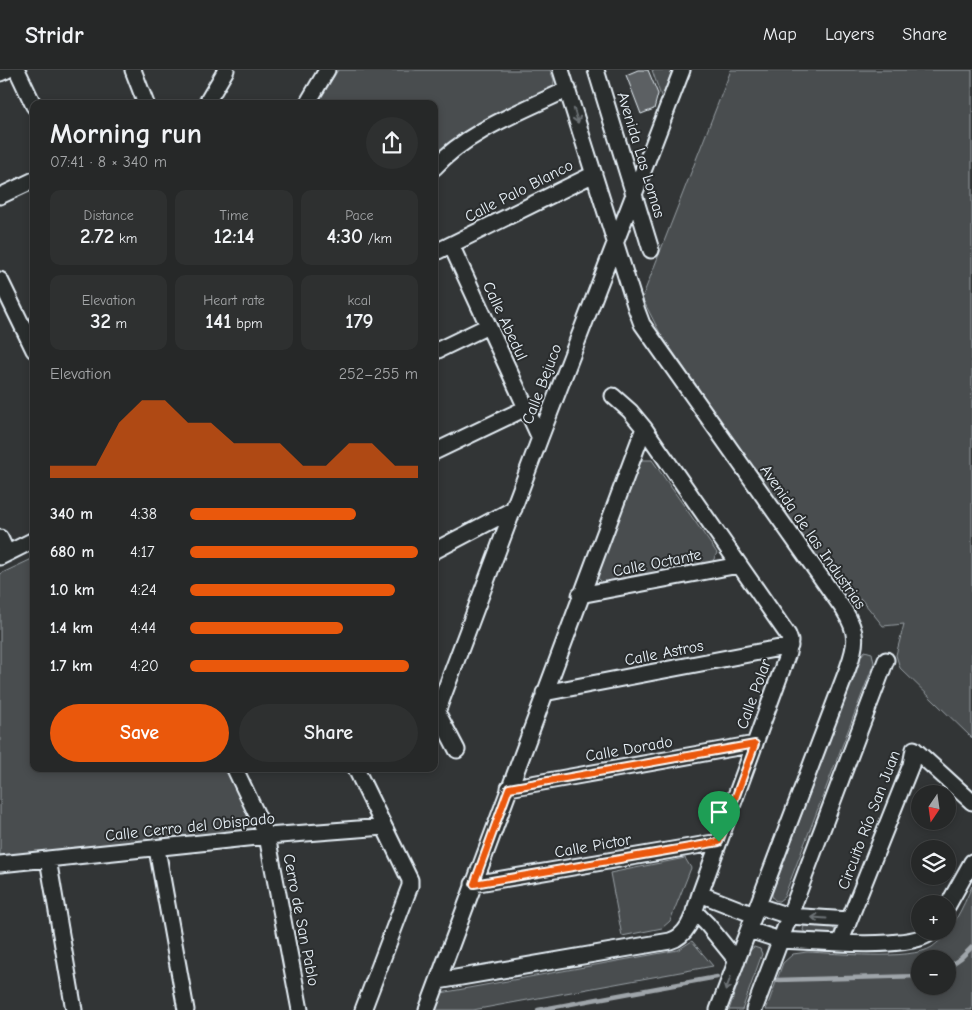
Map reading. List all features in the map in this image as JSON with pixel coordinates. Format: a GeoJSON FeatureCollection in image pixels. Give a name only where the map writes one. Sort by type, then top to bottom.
{"type":"FeatureCollection","features":[{"type":"Feature","properties":{"kind":"street"},"geometry":{"type":"LineString","coordinates":[[0,73],[7,70]]}},
{"type":"Feature","properties":{"kind":"street"},"geometry":{"type":"LineString","coordinates":[[17,70],[31,100]]}},
{"type":"Feature","properties":{"kind":"street"},"geometry":{"type":"LineString","coordinates":[[133,70],[144,100]]}},
{"type":"Feature","properties":{"kind":"street"},"geometry":{"type":"LineString","coordinates":[[208,100],[226,70]]}},
{"type":"Feature","properties":{"kind":"street"},"geometry":{"type":"LineString","coordinates":[[309,100],[327,70]]}},
{"type":"Feature","properties":{"kind":"street"},"geometry":{"type":"LineString","coordinates":[[561,70],[616,245]]}},
{"type":"Feature","properties":{"kind":"street","name":"Calle Bejuco"},"geometry":{"type":"LineString","coordinates":[[438,701],[514,509],[682,70]]}},
{"type":"Feature","properties":{"kind":"street","name":"Avenida Las Lomas"},"geometry":{"type":"LineString","coordinates":[[599,71],[651,250]]}},
{"type":"Feature","properties":{"kind":"street"},"geometry":{"type":"LineString","coordinates":[[438,164],[461,144],[568,89]]}},
{"type":"Feature","properties":{"kind":"street","name":"Calle Palo Blanco"},"geometry":{"type":"LineString","coordinates":[[438,251],[594,174]]}},
{"type":"Feature","properties":{"kind":"street"},"geometry":{"type":"LineString","coordinates":[[0,196],[30,182]]}},
{"type":"Feature","properties":{"kind":"street","name":"Calle Abedul"},"geometry":{"type":"LineString","coordinates":[[451,245],[540,438]]}},
{"type":"Feature","properties":{"kind":"street","name":"Avenida de las Industrias"},"geometry":{"type":"LineString","coordinates":[[616,245],[636,308],[647,332],[844,610],[852,623],[855,635],[854,650],[718,1010]]}},
{"type":"Feature","properties":{"kind":"street"},"geometry":{"type":"LineString","coordinates":[[0,280],[30,342]]}},
{"type":"Feature","properties":{"kind":"street"},"geometry":{"type":"LineString","coordinates":[[438,350],[488,326]]}},
{"type":"Feature","properties":{"kind":"street","name":"Calle Polar"},"geometry":{"type":"LineString","coordinates":[[438,981],[670,941],[684,934],[694,912],[790,646],[788,635],[644,428],[630,411],[613,396]]}},
{"type":"Feature","properties":{"kind":"street"},"geometry":{"type":"LineString","coordinates":[[438,450],[526,408]]}},
{"type":"Feature","properties":{"kind":"street"},"geometry":{"type":"LineString","coordinates":[[427,1010],[580,595],[644,428]]}},
{"type":"Feature","properties":{"kind":"street"},"geometry":{"type":"LineString","coordinates":[[438,549],[514,509]]}},
{"type":"Feature","properties":{"kind":"street"},"geometry":{"type":"LineString","coordinates":[[0,538],[4,555],[30,542]]}},
{"type":"Feature","properties":{"kind":"street","name":"Calle Octante"},"geometry":{"type":"LineString","coordinates":[[580,595],[739,565]]}},
{"type":"Feature","properties":{"kind":"street","name":"Calle Astros"},"geometry":{"type":"LineString","coordinates":[[544,693],[790,646]]}},
{"type":"Feature","properties":{"kind":"street"},"geometry":{"type":"LineString","coordinates":[[754,1010],[886,660]]}},
{"type":"Feature","properties":{"kind":"street"},"geometry":{"type":"LineString","coordinates":[[438,715],[457,750]]}},
{"type":"Feature","properties":{"kind":"street","name":"Calle Dorado"},"geometry":{"type":"LineString","coordinates":[[509,788],[755,744]]}},
{"type":"Feature","properties":{"kind":"street","name":"Circuito Río San Juan"},"geometry":{"type":"LineString","coordinates":[[840,943],[910,765],[914,749],[972,802]]}},
{"type":"Feature","properties":{"kind":"street","name":"Cerro de San Pablo"},"geometry":{"type":"LineString","coordinates":[[236,772],[267,836],[300,1010]]}},
{"type":"Feature","properties":{"kind":"street"},"geometry":{"type":"LineString","coordinates":[[357,772],[410,880],[410,886],[363,1010]]}},
{"type":"Feature","properties":{"kind":"street","name":"Calle Cerro del Obispado"},"geometry":{"type":"LineString","coordinates":[[0,864],[267,836],[384,827]]}},
{"type":"Feature","properties":{"kind":"street","name":"Calle Pictor"},"geometry":{"type":"LineString","coordinates":[[474,884],[719,842]]}},
{"type":"Feature","properties":{"kind":"street"},"geometry":{"type":"LineString","coordinates":[[157,848],[186,1010]]}},
{"type":"Feature","properties":{"kind":"street"},"geometry":{"type":"LineString","coordinates":[[48,860],[74,1010]]}},
{"type":"Feature","properties":{"kind":"street"},"geometry":{"type":"LineString","coordinates":[[953,895],[972,862]]}},
{"type":"Feature","properties":{"kind":"street"},"geometry":{"type":"LineString","coordinates":[[700,894],[753,917],[780,940],[872,944],[911,940]]}},
{"type":"Feature","properties":{"kind":"street"},"geometry":{"type":"LineString","coordinates":[[694,912],[707,924],[736,962]]}},
{"type":"Feature","properties":{"kind":"street"},"geometry":{"type":"LineString","coordinates":[[753,917],[789,916],[849,920]]}},
{"type":"Feature","properties":{"kind":"shaded area"},"geometry":{"type":"Polygon","coordinates":[[[338,70],[550,70],[554,80],[553,91],[438,158],[438,100],[319,100],[338,70]]]}},
{"type":"Feature","properties":{"kind":"shaded area"},"geometry":{"type":"Polygon","coordinates":[[[652,70],[672,70],[662,99],[652,70]]]}},
{"type":"Feature","properties":{"kind":"shaded area"},"geometry":{"type":"Polygon","coordinates":[[[731,70],[972,70],[972,738],[900,668],[896,655],[904,624],[883,626],[861,599],[853,602],[845,599],[660,333],[642,298],[731,70]]]}},
{"type":"Feature","properties":{"kind":"shaded area"},"geometry":{"type":"Polygon","coordinates":[[[637,460],[652,460],[717,553],[712,563],[603,583],[596,576],[637,460]]]}},
{"type":"Feature","properties":{"kind":"shaded area"},"geometry":{"type":"Polygon","coordinates":[[[30,560],[30,772],[229,772],[261,837],[0,863],[0,574],[30,560]]]}},
{"type":"Feature","properties":{"kind":"shaded area"},"geometry":{"type":"Polygon","coordinates":[[[865,651],[872,653],[874,663],[784,897],[776,901],[772,894],[861,656],[865,651]]]}},
{"type":"Feature","properties":{"kind":"shaded area"},"geometry":{"type":"Polygon","coordinates":[[[685,858],[691,868],[670,921],[662,928],[622,936],[610,873],[685,858]]]}},
{"type":"Feature","properties":{"kind":"shaded area"},"geometry":{"type":"Polygon","coordinates":[[[972,886],[972,1010],[766,1010],[783,963],[793,954],[807,952],[853,955],[911,953],[911,995],[956,995],[956,950],[924,950],[932,947],[941,940],[956,940],[956,920],[972,886]]]}},
{"type":"Feature","properties":{"kind":"shaded area"},"geometry":{"type":"Polygon","coordinates":[[[804,926],[833,927],[835,931],[833,934],[805,933],[803,930],[804,926]]]}},
{"type":"Feature","properties":{"kind":"shaded area"},"geometry":{"type":"Polygon","coordinates":[[[692,941],[713,966],[473,1010],[435,1010],[441,993],[678,950],[692,941]]]}},
{"type":"Feature","properties":{"kind":"shaded area"},"geometry":{"type":"Polygon","coordinates":[[[754,947],[760,949],[762,954],[742,1010],[729,1010],[749,951],[754,947]]]}},
{"type":"Feature","properties":{"kind":"building"},"geometry":{"type":"Polygon","coordinates":[[[638,70],[648,70],[658,94],[654,109],[641,114],[626,75],[638,70]]]}},
{"type":"Feature","properties":{"kind":"waterway"},"geometry":{"type":"LineString","coordinates":[[956,961],[972,947]]}},
{"type":"Feature","properties":{"kind":"waterway"},"geometry":{"type":"LineString","coordinates":[[777,980],[911,976]]}},
{"type":"Feature","properties":{"kind":"waterway"},"geometry":{"type":"LineString","coordinates":[[538,1010],[717,977]]}},
{"type":"Feature","properties":{"kind":"route"},"geometry":{"type":"LineString","coordinates":[[755,744],[719,842],[596,863],[474,884],[509,788],[755,744]]}}]}
